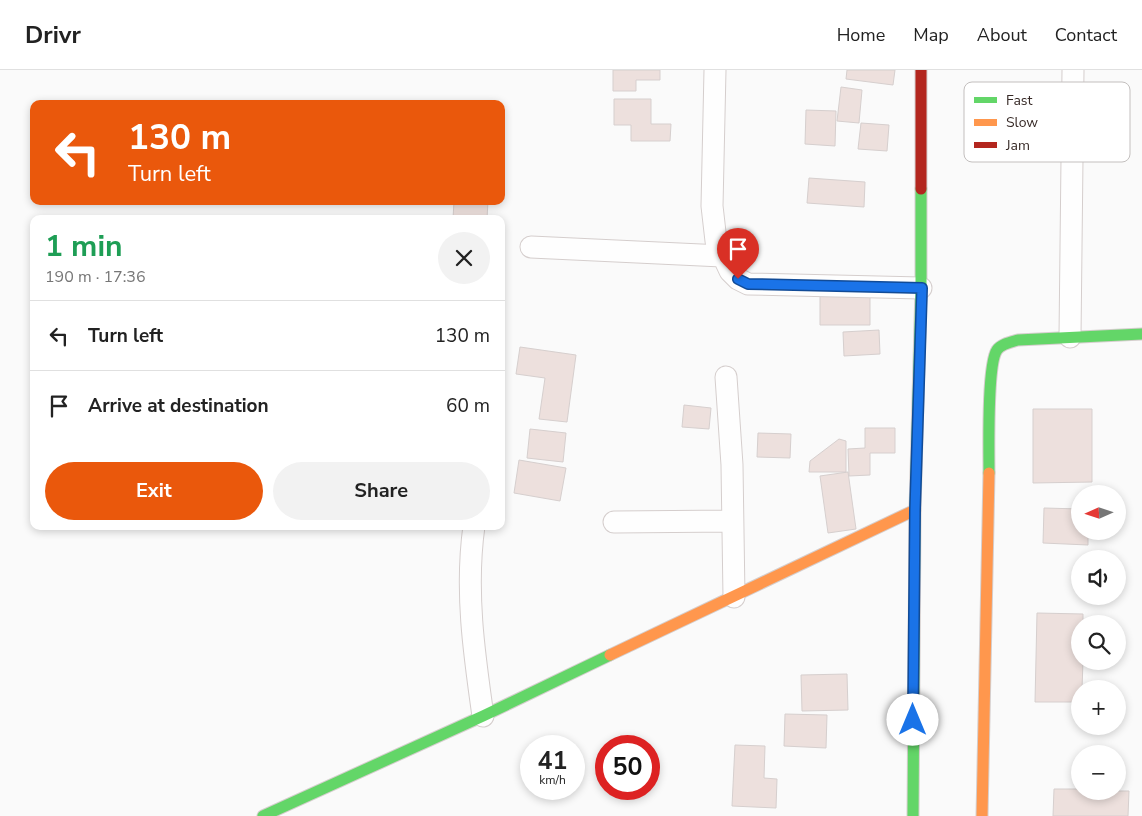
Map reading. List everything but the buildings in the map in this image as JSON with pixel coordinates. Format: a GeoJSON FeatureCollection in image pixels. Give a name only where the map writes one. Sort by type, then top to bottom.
{"type":"FeatureCollection","features":[{"type":"Feature","properties":{"kind":"main road"},"geometry":{"type":"LineString","coordinates":[[913,816],[915,510],[922,288],[921,70]]}},
{"type":"Feature","properties":{"kind":"main road"},"geometry":{"type":"LineString","coordinates":[[982,816],[991,370],[993,359],[999,347],[1018,340],[1142,334]]}},
{"type":"Feature","properties":{"kind":"main road"},"geometry":{"type":"LineString","coordinates":[[264,816],[484,716],[915,510]]}},
{"type":"Feature","properties":{"kind":"street"},"geometry":{"type":"LineString","coordinates":[[715,70],[712,206],[716,241],[730,271],[743,283],[748,284],[922,288]]}},
{"type":"Feature","properties":{"kind":"street"},"geometry":{"type":"LineString","coordinates":[[1070,337],[1072,162]]}},
{"type":"Feature","properties":{"kind":"street"},"geometry":{"type":"LineString","coordinates":[[532,247],[722,256]]}},
{"type":"Feature","properties":{"kind":"street"},"geometry":{"type":"LineString","coordinates":[[726,377],[732,465],[734,597]]}},
{"type":"Feature","properties":{"kind":"street"},"geometry":{"type":"LineString","coordinates":[[614,522],[732,521]]}},
{"type":"Feature","properties":{"kind":"street"},"geometry":{"type":"LineString","coordinates":[[474,530],[469,577],[471,617],[474,654],[484,716]]}},
{"type":"Feature","properties":{"kind":"traffic: fast"},"geometry":{"type":"LineString","coordinates":[[913,816],[915,510],[921,288],[921,189]]}},
{"type":"Feature","properties":{"kind":"traffic: fast"},"geometry":{"type":"LineString","coordinates":[[989,473],[990,389],[994,358],[1001,346],[1018,340],[1142,334]]}},
{"type":"Feature","properties":{"kind":"traffic: fast"},"geometry":{"type":"LineString","coordinates":[[263,816],[483,716],[610,655]]}},
{"type":"Feature","properties":{"kind":"traffic: slow"},"geometry":{"type":"LineString","coordinates":[[982,816],[989,473]]}},
{"type":"Feature","properties":{"kind":"traffic: slow"},"geometry":{"type":"LineString","coordinates":[[610,655],[915,510]]}},
{"type":"Feature","properties":{"kind":"traffic: jam"},"geometry":{"type":"LineString","coordinates":[[921,70],[921,189]]}},
{"type":"Feature","properties":{"kind":"route"},"geometry":{"type":"LineString","coordinates":[[738,279],[748,284],[922,288],[915,510],[913,720]]}}]}
